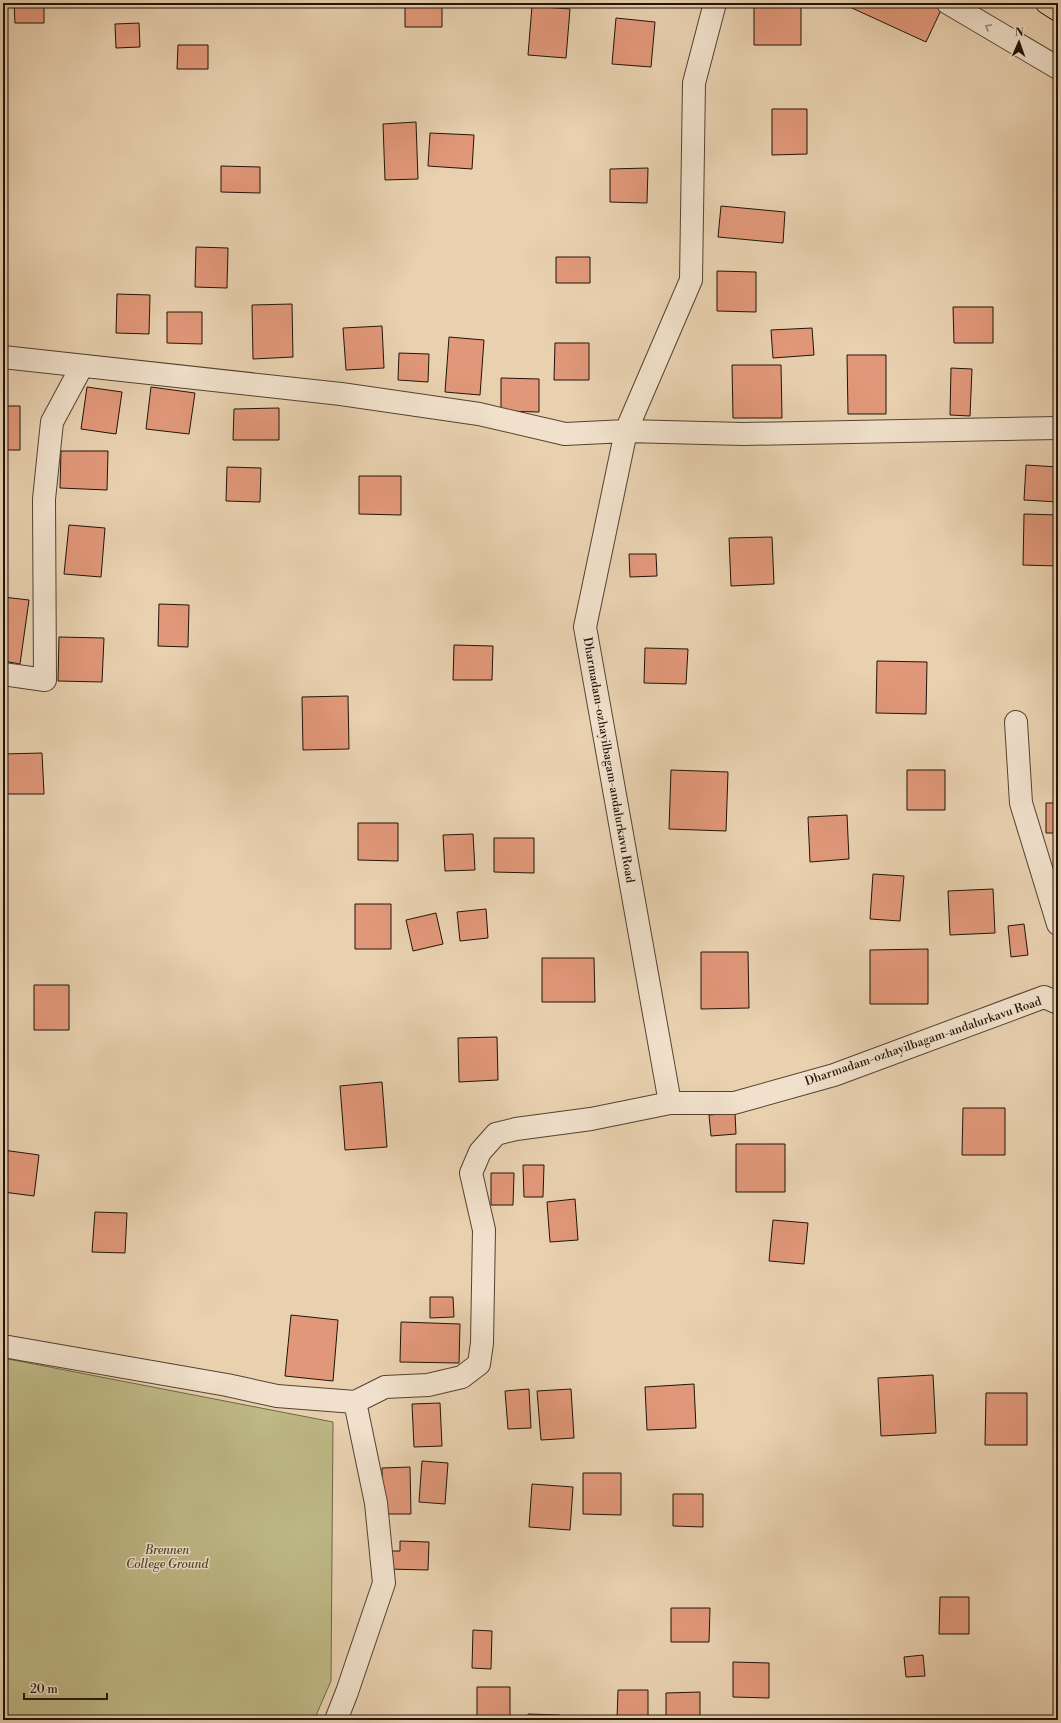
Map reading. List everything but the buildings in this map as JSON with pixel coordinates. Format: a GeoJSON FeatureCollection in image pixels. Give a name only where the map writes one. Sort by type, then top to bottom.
{"type":"FeatureCollection","features":[{"type":"Feature","properties":{"kind":"highway"},"geometry":{"type":"LineString","coordinates":[[1047,3],[1058,10]]}},
{"type":"Feature","properties":{"kind":"street","name":"Dharmadam-ozhayilbagam-andalurkavu Road"},"geometry":{"type":"LineString","coordinates":[[715,3],[694,83],[691,280],[626,432],[585,627],[670,1103],[734,1104],[834,1074],[1044,997],[1058,1001]]}},
{"type":"Feature","properties":{"kind":"street"},"geometry":{"type":"LineString","coordinates":[[948,3],[1058,68]]}},
{"type":"Feature","properties":{"kind":"street"},"geometry":{"type":"LineString","coordinates":[[3,357],[341,394],[479,414],[565,434],[626,432],[743,434],[1058,428]]}},
{"type":"Feature","properties":{"kind":"street"},"geometry":{"type":"LineString","coordinates":[[3,674],[45,680],[44,499],[52,422],[82,366]]}},
{"type":"Feature","properties":{"kind":"street"},"geometry":{"type":"LineString","coordinates":[[1016,722],[1021,803],[1058,924]]}},
{"type":"Feature","properties":{"kind":"street"},"geometry":{"type":"LineString","coordinates":[[3,1346],[220,1384],[277,1396],[355,1402],[385,1387],[428,1385],[462,1377],[479,1364],[482,1343],[484,1230],[471,1173],[480,1152],[496,1134],[516,1129],[591,1119],[670,1103]]}},
{"type":"Feature","properties":{"kind":"street"},"geometry":{"type":"LineString","coordinates":[[336,1720],[384,1583],[376,1503],[355,1402]]}},
{"type":"Feature","properties":{"kind":"green space","name":"Brennen College Ground"},"geometry":{"type":"Polygon","coordinates":[[[3,1358],[333,1422],[331,1681],[314,1720],[3,1720],[3,1358]]]}}]}
